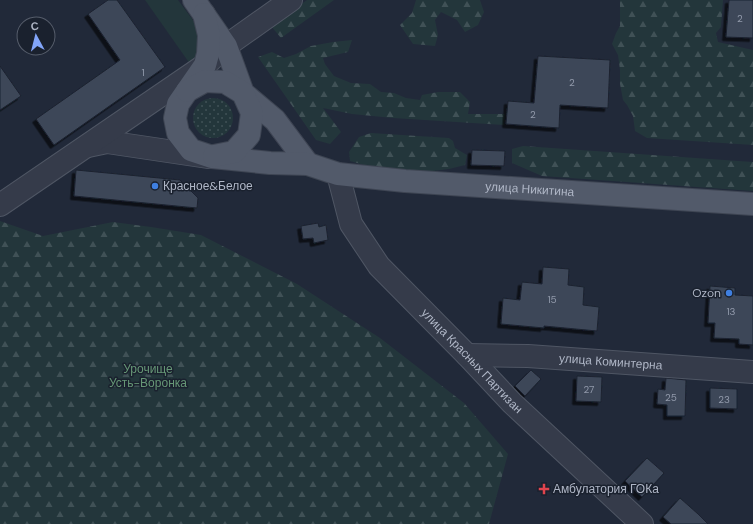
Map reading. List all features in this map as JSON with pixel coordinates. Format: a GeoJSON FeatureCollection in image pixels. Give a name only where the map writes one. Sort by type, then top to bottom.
{"type":"FeatureCollection","features":[{"type":"Feature","properties":{"kind":"main road"},"geometry":{"type":"LineString","coordinates":[[199,7],[226,46],[252,113],[249,135],[234,152],[212,157],[191,150],[178,133],[175,118],[178,104],[205,65],[208,54],[209,35],[199,7]]}},
{"type":"Feature","properties":{"kind":"main road"},"geometry":{"type":"LineString","coordinates":[[187,91],[205,81],[212,81],[225,82],[243,92],[275,120],[308,164]]}},
{"type":"Feature","properties":{"kind":"main road","name":"улица Никитина"},"geometry":{"type":"LineString","coordinates":[[212,157],[270,163],[308,164],[338,174],[405,182],[753,204]]}},
{"type":"Feature","properties":{"kind":"street"},"geometry":{"type":"LineString","coordinates":[[0,205],[205,65],[226,46],[291,0]]}},
{"type":"Feature","properties":{"kind":"street"},"geometry":{"type":"LineString","coordinates":[[85,147],[106,142],[212,157]]}},
{"type":"Feature","properties":{"kind":"street","name":"улица Красных Партизан"},"geometry":{"type":"LineString","coordinates":[[338,174],[351,224],[378,266],[468,355],[512,403],[642,524]]}},
{"type":"Feature","properties":{"kind":"street","name":"улица Коминтерна"},"geometry":{"type":"LineString","coordinates":[[468,355],[528,356],[753,372]]}},
{"type":"Feature","properties":{"kind":"green space"},"geometry":{"type":"Polygon","coordinates":[[[145,0],[178,0],[193,20],[201,36],[199,57],[190,64],[145,0]]]}},
{"type":"Feature","properties":{"kind":"green space"},"geometry":{"type":"Polygon","coordinates":[[[307,0],[334,0],[281,38],[271,26],[307,0]]]}},
{"type":"Feature","properties":{"kind":"green space"},"geometry":{"type":"Polygon","coordinates":[[[416,0],[480,0],[484,12],[478,25],[465,32],[457,20],[441,12],[435,20],[438,35],[435,46],[413,44],[400,25],[412,13],[416,0]]]}},
{"type":"Feature","properties":{"kind":"green space"},"geometry":{"type":"Polygon","coordinates":[[[620,0],[723,0],[721,27],[716,33],[718,42],[753,50],[753,145],[647,138],[635,131],[633,116],[623,100],[620,84],[618,55],[612,44],[620,26],[620,0]]]}},
{"type":"Feature","properties":{"kind":"green space"},"geometry":{"type":"Polygon","coordinates":[[[352,40],[348,52],[323,58],[325,64],[334,76],[351,83],[370,84],[381,92],[394,93],[406,98],[420,100],[422,95],[438,92],[460,92],[470,102],[468,114],[505,114],[504,125],[393,118],[352,114],[323,108],[341,132],[330,144],[316,140],[258,57],[272,52],[284,58],[296,54],[311,46],[352,40]]]}},
{"type":"Feature","properties":{"kind":"green space"},"geometry":{"type":"Polygon","coordinates":[[[213,98],[227,104],[233,118],[227,132],[213,138],[199,132],[193,118],[199,104],[213,98]]]}},
{"type":"Feature","properties":{"kind":"green space"},"geometry":{"type":"Polygon","coordinates":[[[371,133],[449,138],[453,141],[455,148],[467,155],[465,165],[425,172],[396,170],[364,165],[350,161],[349,152],[359,137],[371,133]]]}},
{"type":"Feature","properties":{"kind":"green space"},"geometry":{"type":"Polygon","coordinates":[[[523,146],[753,162],[753,191],[542,176],[512,163],[512,149],[523,146]]]}},
{"type":"Feature","properties":{"kind":"green space","name":"Урочище Усть-Воронка"},"geometry":{"type":"Polygon","coordinates":[[[0,221],[43,236],[113,222],[201,235],[297,284],[380,338],[464,403],[508,454],[489,524],[0,524],[0,221]]]}},
{"type":"Feature","properties":{"kind":"building"},"geometry":{"type":"Polygon","coordinates":[[[108,0],[117,0],[165,67],[54,145],[36,119],[120,60],[88,14],[108,0]]]}},
{"type":"Feature","properties":{"kind":"building"},"geometry":{"type":"Polygon","coordinates":[[[729,0],[753,0],[753,38],[726,37],[729,0]]]}},
{"type":"Feature","properties":{"kind":"building"},"geometry":{"type":"Polygon","coordinates":[[[538,56],[610,60],[608,108],[560,105],[559,128],[506,124],[508,101],[534,103],[538,56]]]}},
{"type":"Feature","properties":{"kind":"building"},"geometry":{"type":"Polygon","coordinates":[[[0,66],[21,96],[0,110],[0,66]]]}},
{"type":"Feature","properties":{"kind":"building"},"geometry":{"type":"Polygon","coordinates":[[[472,150],[505,151],[504,166],[471,165],[472,150]]]}},
{"type":"Feature","properties":{"kind":"building"},"geometry":{"type":"Polygon","coordinates":[[[76,170],[180,180],[198,198],[197,208],[74,196],[76,170]]]}},
{"type":"Feature","properties":{"kind":"building"},"geometry":{"type":"Polygon","coordinates":[[[318,223],[319,227],[326,225],[328,240],[314,243],[313,238],[303,239],[301,226],[318,223]]]}},
{"type":"Feature","properties":{"kind":"building"},"geometry":{"type":"Polygon","coordinates":[[[543,267],[569,269],[568,285],[584,287],[583,305],[599,307],[597,331],[501,324],[503,298],[520,300],[522,282],[542,284],[543,267]]]}},
{"type":"Feature","properties":{"kind":"building"},"geometry":{"type":"Polygon","coordinates":[[[710,286],[735,288],[735,295],[753,296],[753,345],[739,344],[739,339],[714,338],[715,323],[708,323],[710,286]]]}},
{"type":"Feature","properties":{"kind":"building"},"geometry":{"type":"Polygon","coordinates":[[[531,370],[541,379],[525,396],[515,386],[531,370]]]}},
{"type":"Feature","properties":{"kind":"building"},"geometry":{"type":"Polygon","coordinates":[[[577,376],[602,377],[601,402],[576,401],[577,376]]]}},
{"type":"Feature","properties":{"kind":"building"},"geometry":{"type":"Polygon","coordinates":[[[666,378],[686,380],[685,416],[667,416],[667,405],[657,404],[658,389],[665,390],[666,378]]]}},
{"type":"Feature","properties":{"kind":"building"},"geometry":{"type":"Polygon","coordinates":[[[710,388],[737,389],[737,409],[710,408],[710,388]]]}},
{"type":"Feature","properties":{"kind":"building"},"geometry":{"type":"Polygon","coordinates":[[[647,458],[664,473],[642,497],[625,481],[647,458]]]}},
{"type":"Feature","properties":{"kind":"building"},"geometry":{"type":"Polygon","coordinates":[[[680,498],[708,524],[671,524],[663,517],[680,498]]]}},
{"type":"Feature","properties":{"kind":"place","name":"Красное&Белое"},"geometry":{"type":"Point","coordinates":[155,186]}},
{"type":"Feature","properties":{"kind":"place","name":"Ozon"},"geometry":{"type":"Point","coordinates":[729,293]}},
{"type":"Feature","properties":{"kind":"place","name":"Амбулатория ГОКа"},"geometry":{"type":"Point","coordinates":[544,489]}}]}
